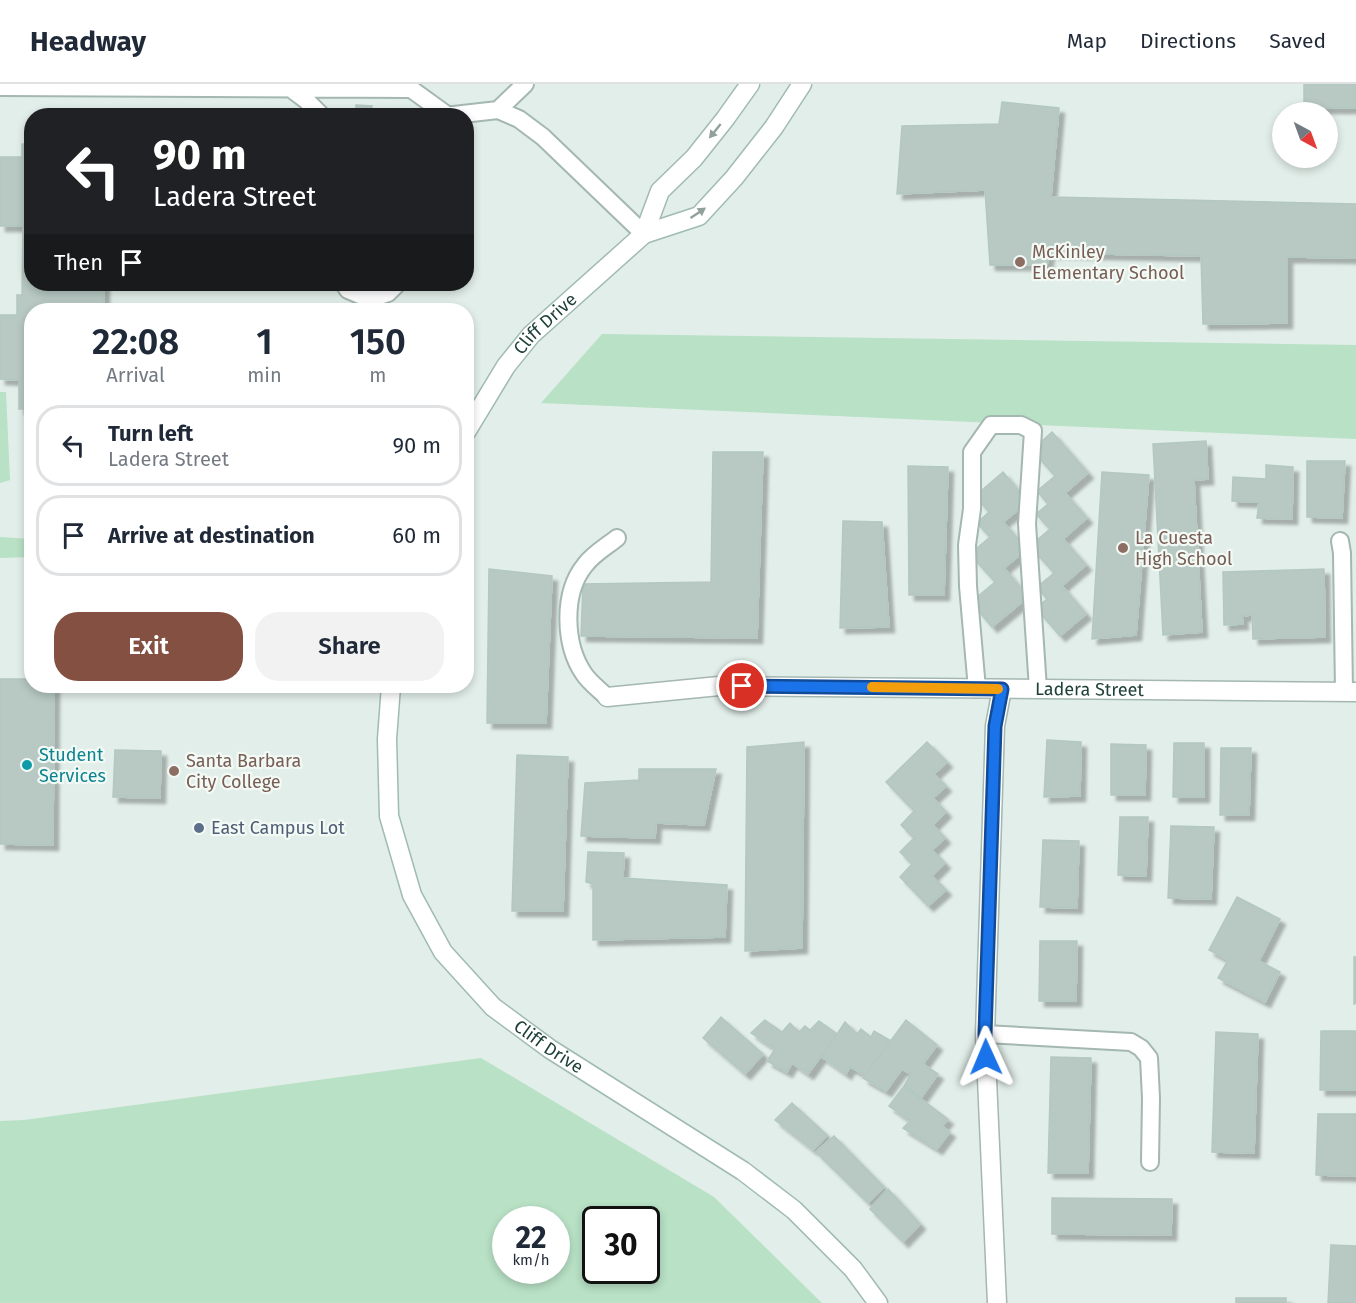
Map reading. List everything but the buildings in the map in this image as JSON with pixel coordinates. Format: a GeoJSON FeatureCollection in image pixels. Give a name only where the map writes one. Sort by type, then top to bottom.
{"type":"FeatureCollection","features":[{"type":"Feature","properties":{"kind":"main road","name":"Cliff Drive"},"geometry":{"type":"LineString","coordinates":[[644,234],[660,191],[694,158],[750,84]]}},
{"type":"Feature","properties":{"kind":"main road","name":"Cliff Drive"},"geometry":{"type":"LineString","coordinates":[[474,419],[506,366],[531,335],[644,234],[699,216],[734,178],[774,127],[802,84]]}},
{"type":"Feature","properties":{"kind":"main road","name":"Ladera Street"},"geometry":{"type":"LineString","coordinates":[[607,697],[719,686],[1350,692]]}},
{"type":"Feature","properties":{"kind":"main road"},"geometry":{"type":"LineString","coordinates":[[994,1302],[985,1034],[995,726],[1002,689]]}},
{"type":"Feature","properties":{"kind":"main road","name":"Cliff Drive"},"geometry":{"type":"LineString","coordinates":[[390,693],[387,739],[389,816],[412,895],[443,952],[493,1007],[550,1049],[743,1170],[794,1210],[853,1269],[878,1303]]}},
{"type":"Feature","properties":{"kind":"lane"},"geometry":{"type":"LineString","coordinates":[[498,110],[525,84]]}},
{"type":"Feature","properties":{"kind":"lane"},"geometry":{"type":"LineString","coordinates":[[0,87],[411,88],[437,108]]}},
{"type":"Feature","properties":{"kind":"lane"},"geometry":{"type":"LineString","coordinates":[[290,88],[314,108]]}},
{"type":"Feature","properties":{"kind":"lane"},"geometry":{"type":"LineString","coordinates":[[474,112],[498,110],[519,119],[543,137],[644,234]]}},
{"type":"Feature","properties":{"kind":"lane"},"geometry":{"type":"LineString","coordinates":[[349,291],[365,303]]}},
{"type":"Feature","properties":{"kind":"lane"},"geometry":{"type":"LineString","coordinates":[[371,303],[390,291]]}},
{"type":"Feature","properties":{"kind":"lane"},"geometry":{"type":"LineString","coordinates":[[977,689],[967,555],[972,509],[972,452],[991,425],[1021,424],[1033,431],[1027,524],[1038,689]]}},
{"type":"Feature","properties":{"kind":"lane"},"geometry":{"type":"LineString","coordinates":[[607,697],[585,676],[574,658],[568,634],[570,600],[571,588],[585,564],[617,538]]}},
{"type":"Feature","properties":{"kind":"lane"},"geometry":{"type":"LineString","coordinates":[[1340,541],[1350,692]]}},
{"type":"Feature","properties":{"kind":"lane"},"geometry":{"type":"LineString","coordinates":[[985,1034],[1131,1042],[1141,1048],[1149,1058],[1150,1162]]}},
{"type":"Feature","properties":{"kind":"green space"},"geometry":{"type":"Polygon","coordinates":[[[602,334],[1356,345],[1356,439],[541,403],[602,334]]]}},
{"type":"Feature","properties":{"kind":"green space"},"geometry":{"type":"Polygon","coordinates":[[[0,392],[6,392],[10,480],[0,483],[0,392]]]}},
{"type":"Feature","properties":{"kind":"green space"},"geometry":{"type":"Polygon","coordinates":[[[0,537],[24,539],[24,557],[0,558],[0,537]]]}},
{"type":"Feature","properties":{"kind":"green space"},"geometry":{"type":"Polygon","coordinates":[[[481,1058],[714,1197],[822,1303],[0,1303],[0,1121],[24,1120],[481,1058]]]}},
{"type":"Feature","properties":{"kind":"slow traffic"},"geometry":{"type":"LineString","coordinates":[[872,687],[998,689]]}},
{"type":"Feature","properties":{"kind":"place","name":"McKinley Elementary School"},"geometry":{"type":"Point","coordinates":[1020,262]}},
{"type":"Feature","properties":{"kind":"place","name":"La Cuesta High School"},"geometry":{"type":"Point","coordinates":[1123,548]}},
{"type":"Feature","properties":{"kind":"place","name":"Student Services"},"geometry":{"type":"Point","coordinates":[27,765]}},
{"type":"Feature","properties":{"kind":"place","name":"Santa Barbara City College"},"geometry":{"type":"Point","coordinates":[174,771]}},
{"type":"Feature","properties":{"kind":"place","name":"East Campus Lot"},"geometry":{"type":"Point","coordinates":[199,828]}},
{"type":"Feature","properties":{"kind":"route"},"geometry":{"type":"LineString","coordinates":[[742,686],[1002,689],[995,726],[986,1057]]}}]}
